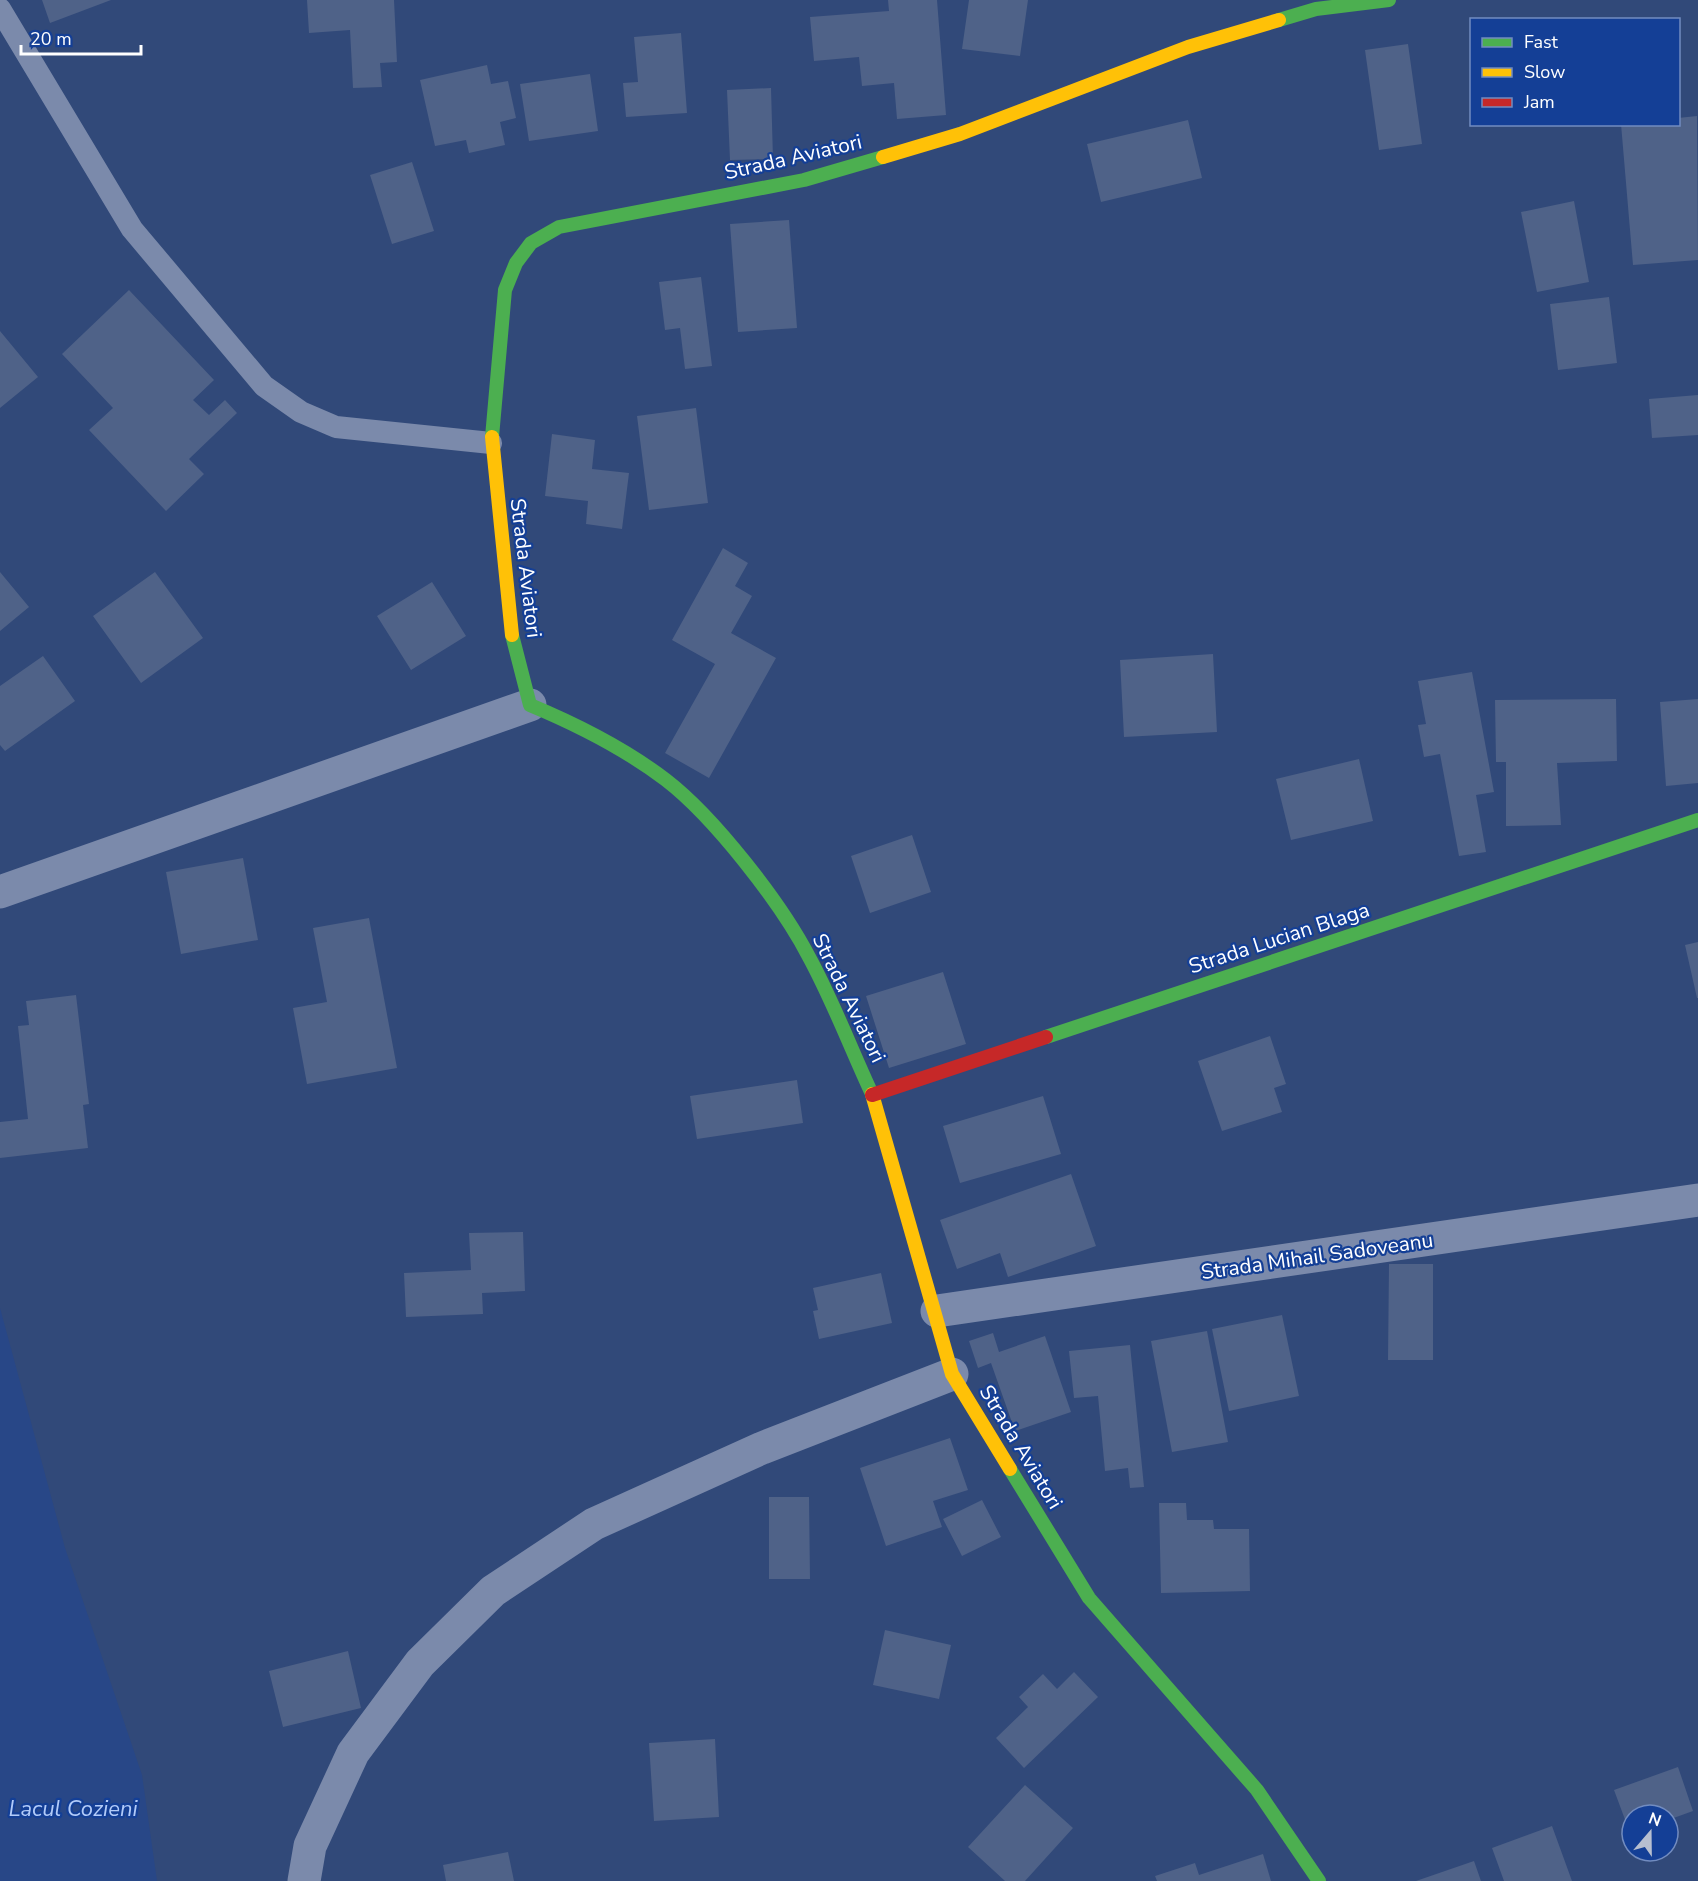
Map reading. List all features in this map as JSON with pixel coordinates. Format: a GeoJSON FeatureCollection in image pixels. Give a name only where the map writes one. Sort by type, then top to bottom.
{"type":"FeatureCollection","features":[{"type":"Feature","properties":{"kind":"street","name":"Strada Aviatori"},"geometry":{"type":"LineString","coordinates":[[1319,1881],[1257,1791],[1089,1598],[952,1374],[937,1311],[872,1095],[808,956],[759,881],[703,816],[667,781],[627,753],[578,725],[530,705],[509,623],[491,443],[505,290],[516,263],[531,243],[559,227],[804,180],[960,134],[1188,47],[1316,9],[1389,0]]}},
{"type":"Feature","properties":{"kind":"street"},"geometry":{"type":"LineString","coordinates":[[0,892],[530,705]]}},
{"type":"Feature","properties":{"kind":"street","name":"Strada Lucian Blaga"},"geometry":{"type":"LineString","coordinates":[[872,1095],[1698,820]]}},
{"type":"Feature","properties":{"kind":"street","name":"Strada Mihail Sadoveanu"},"geometry":{"type":"LineString","coordinates":[[937,1311],[1698,1200]]}},
{"type":"Feature","properties":{"kind":"street"},"geometry":{"type":"LineString","coordinates":[[304,1881],[310,1846],[353,1753],[420,1664],[493,1591],[594,1524],[762,1448],[952,1374]]}},
{"type":"Feature","properties":{"kind":"lane"},"geometry":{"type":"LineString","coordinates":[[0,9],[132,229],[264,386],[301,412],[336,427],[491,443]]}},
{"type":"Feature","properties":{"kind":"water","name":"Lacul Cozieni"},"geometry":{"type":"Polygon","coordinates":[[[0,1308],[65,1548],[142,1775],[157,1881],[0,1881],[0,1308]]]}},
{"type":"Feature","properties":{"kind":"building"},"geometry":{"type":"Polygon","coordinates":[[[42,0],[111,0],[50,23],[42,0]]]}},
{"type":"Feature","properties":{"kind":"building"},"geometry":{"type":"Polygon","coordinates":[[[307,0],[394,0],[397,62],[380,63],[382,87],[353,88],[350,30],[309,33],[307,0]]]}},
{"type":"Feature","properties":{"kind":"building"},"geometry":{"type":"Polygon","coordinates":[[[888,0],[937,0],[946,115],[897,119],[894,83],[862,86],[859,57],[814,61],[810,17],[889,11],[888,0]]]}},
{"type":"Feature","properties":{"kind":"building"},"geometry":{"type":"Polygon","coordinates":[[[969,0],[1028,0],[1020,56],[962,49],[969,0]]]}},
{"type":"Feature","properties":{"kind":"building"},"geometry":{"type":"Polygon","coordinates":[[[681,33],[687,113],[626,117],[623,83],[638,82],[634,37],[681,33]]]}},
{"type":"Feature","properties":{"kind":"building"},"geometry":{"type":"Polygon","coordinates":[[[1408,44],[1422,144],[1379,150],[1365,50],[1408,44]]]}},
{"type":"Feature","properties":{"kind":"building"},"geometry":{"type":"Polygon","coordinates":[[[487,65],[491,84],[508,81],[516,118],[500,122],[505,145],[469,153],[466,140],[435,146],[420,80],[487,65]]]}},
{"type":"Feature","properties":{"kind":"building"},"geometry":{"type":"Polygon","coordinates":[[[590,74],[598,131],[529,141],[520,84],[590,74]]]}},
{"type":"Feature","properties":{"kind":"building"},"geometry":{"type":"Polygon","coordinates":[[[771,88],[773,159],[730,160],[727,90],[771,88]]]}},
{"type":"Feature","properties":{"kind":"building"},"geometry":{"type":"Polygon","coordinates":[[[1697,116],[1698,260],[1633,265],[1621,126],[1680,126],[1680,118],[1697,116]]]}},
{"type":"Feature","properties":{"kind":"building"},"geometry":{"type":"Polygon","coordinates":[[[1188,120],[1202,178],[1101,202],[1087,144],[1188,120]]]}},
{"type":"Feature","properties":{"kind":"building"},"geometry":{"type":"Polygon","coordinates":[[[412,162],[434,231],[392,244],[370,175],[412,162]]]}},
{"type":"Feature","properties":{"kind":"building"},"geometry":{"type":"Polygon","coordinates":[[[1574,201],[1589,282],[1537,292],[1521,212],[1574,201]]]}},
{"type":"Feature","properties":{"kind":"building"},"geometry":{"type":"Polygon","coordinates":[[[789,220],[797,328],[738,332],[730,224],[789,220]]]}},
{"type":"Feature","properties":{"kind":"building"},"geometry":{"type":"Polygon","coordinates":[[[701,277],[712,366],[685,369],[680,328],[665,330],[659,282],[701,277]]]}},
{"type":"Feature","properties":{"kind":"building"},"geometry":{"type":"Polygon","coordinates":[[[129,290],[214,380],[193,400],[209,415],[225,400],[237,413],[189,459],[204,474],[166,511],[89,430],[113,408],[62,354],[129,290]]]}},
{"type":"Feature","properties":{"kind":"building"},"geometry":{"type":"Polygon","coordinates":[[[1609,297],[1617,363],[1558,370],[1550,304],[1609,297]]]}},
{"type":"Feature","properties":{"kind":"building"},"geometry":{"type":"Polygon","coordinates":[[[0,331],[38,377],[0,408],[0,331]]]}},
{"type":"Feature","properties":{"kind":"building"},"geometry":{"type":"Polygon","coordinates":[[[1698,395],[1698,435],[1652,438],[1649,399],[1698,395]]]}},
{"type":"Feature","properties":{"kind":"building"},"geometry":{"type":"Polygon","coordinates":[[[696,408],[708,503],[649,510],[637,416],[696,408]]]}},
{"type":"Feature","properties":{"kind":"building"},"geometry":{"type":"Polygon","coordinates":[[[552,434],[595,440],[592,469],[629,473],[622,529],[586,524],[588,501],[545,496],[552,434]]]}},
{"type":"Feature","properties":{"kind":"building"},"geometry":{"type":"Polygon","coordinates":[[[723,548],[748,563],[735,586],[752,596],[731,633],[776,658],[709,778],[665,753],[715,664],[672,640],[723,548]]]}},
{"type":"Feature","properties":{"kind":"building"},"geometry":{"type":"Polygon","coordinates":[[[0,572],[29,607],[0,631],[0,572]]]}},
{"type":"Feature","properties":{"kind":"building"},"geometry":{"type":"Polygon","coordinates":[[[155,572],[203,638],[141,683],[93,616],[155,572]]]}},
{"type":"Feature","properties":{"kind":"building"},"geometry":{"type":"Polygon","coordinates":[[[432,582],[466,636],[411,670],[377,616],[432,582]]]}},
{"type":"Feature","properties":{"kind":"building"},"geometry":{"type":"Polygon","coordinates":[[[1213,654],[1217,732],[1124,737],[1120,660],[1213,654]]]}},
{"type":"Feature","properties":{"kind":"building"},"geometry":{"type":"Polygon","coordinates":[[[43,656],[75,701],[5,751],[0,745],[0,686],[43,656]]]}},
{"type":"Feature","properties":{"kind":"building"},"geometry":{"type":"Polygon","coordinates":[[[1472,672],[1494,792],[1476,795],[1486,852],[1459,856],[1440,754],[1424,757],[1418,725],[1426,724],[1418,681],[1472,672]]]}},
{"type":"Feature","properties":{"kind":"building"},"geometry":{"type":"Polygon","coordinates":[[[1616,699],[1617,761],[1557,763],[1561,825],[1506,826],[1506,762],[1496,762],[1495,700],[1616,699]]]}},
{"type":"Feature","properties":{"kind":"building"},"geometry":{"type":"Polygon","coordinates":[[[1698,699],[1698,783],[1666,786],[1660,702],[1698,699]]]}},
{"type":"Feature","properties":{"kind":"building"},"geometry":{"type":"Polygon","coordinates":[[[1359,759],[1373,821],[1291,840],[1276,779],[1359,759]]]}},
{"type":"Feature","properties":{"kind":"building"},"geometry":{"type":"Polygon","coordinates":[[[912,835],[931,892],[870,913],[851,856],[912,835]]]}},
{"type":"Feature","properties":{"kind":"building"},"geometry":{"type":"Polygon","coordinates":[[[243,858],[258,940],[181,954],[166,872],[243,858]]]}},
{"type":"Feature","properties":{"kind":"building"},"geometry":{"type":"Polygon","coordinates":[[[369,918],[397,1068],[307,1084],[293,1008],[327,1002],[313,928],[369,918]]]}},
{"type":"Feature","properties":{"kind":"building"},"geometry":{"type":"Polygon","coordinates":[[[1698,942],[1698,998],[1697,998],[1685,945],[1698,942]]]}},
{"type":"Feature","properties":{"kind":"building"},"geometry":{"type":"Polygon","coordinates":[[[943,972],[966,1044],[889,1068],[866,996],[943,972]]]}},
{"type":"Feature","properties":{"kind":"building"},"geometry":{"type":"Polygon","coordinates":[[[76,995],[89,1104],[83,1105],[88,1148],[0,1158],[0,1122],[28,1119],[18,1026],[29,1025],[26,1001],[76,995]]]}},
{"type":"Feature","properties":{"kind":"building"},"geometry":{"type":"Polygon","coordinates":[[[1270,1036],[1286,1084],[1274,1088],[1282,1112],[1222,1131],[1198,1061],[1270,1036]]]}},
{"type":"Feature","properties":{"kind":"building"},"geometry":{"type":"Polygon","coordinates":[[[797,1080],[803,1123],[697,1139],[690,1096],[797,1080]]]}},
{"type":"Feature","properties":{"kind":"building"},"geometry":{"type":"Polygon","coordinates":[[[1043,1096],[1061,1154],[960,1183],[943,1126],[1043,1096]]]}},
{"type":"Feature","properties":{"kind":"building"},"geometry":{"type":"Polygon","coordinates":[[[1071,1174],[1096,1246],[1008,1277],[1000,1253],[957,1269],[940,1220],[1071,1174]]]}},
{"type":"Feature","properties":{"kind":"building"},"geometry":{"type":"Polygon","coordinates":[[[523,1232],[525,1291],[482,1293],[483,1314],[406,1317],[404,1273],[471,1270],[469,1233],[523,1232]]]}},
{"type":"Feature","properties":{"kind":"building"},"geometry":{"type":"Polygon","coordinates":[[[1389,1264],[1433,1264],[1433,1360],[1388,1360],[1389,1264]]]}},
{"type":"Feature","properties":{"kind":"building"},"geometry":{"type":"Polygon","coordinates":[[[881,1273],[892,1323],[819,1339],[813,1311],[818,1310],[813,1288],[881,1273]]]}},
{"type":"Feature","properties":{"kind":"building"},"geometry":{"type":"Polygon","coordinates":[[[1282,1315],[1299,1396],[1229,1411],[1212,1329],[1282,1315]]]}},
{"type":"Feature","properties":{"kind":"building"},"geometry":{"type":"Polygon","coordinates":[[[1207,1331],[1228,1442],[1172,1452],[1151,1341],[1207,1331]]]}},
{"type":"Feature","properties":{"kind":"building"},"geometry":{"type":"Polygon","coordinates":[[[993,1333],[999,1352],[1045,1336],[1071,1412],[1015,1431],[991,1363],[978,1368],[969,1341],[993,1333]]]}},
{"type":"Feature","properties":{"kind":"building"},"geometry":{"type":"Polygon","coordinates":[[[1130,1345],[1144,1487],[1130,1488],[1128,1468],[1105,1471],[1098,1396],[1074,1398],[1069,1351],[1130,1345]]]}},
{"type":"Feature","properties":{"kind":"building"},"geometry":{"type":"Polygon","coordinates":[[[950,1438],[968,1490],[933,1501],[942,1527],[886,1546],[860,1468],[950,1438]]]}},
{"type":"Feature","properties":{"kind":"building"},"geometry":{"type":"Polygon","coordinates":[[[769,1497],[809,1497],[810,1579],[769,1579],[769,1497]]]}},
{"type":"Feature","properties":{"kind":"building"},"geometry":{"type":"Polygon","coordinates":[[[982,1500],[1001,1537],[962,1556],[943,1519],[982,1500]]]}},
{"type":"Feature","properties":{"kind":"building"},"geometry":{"type":"Polygon","coordinates":[[[1159,1503],[1186,1503],[1187,1520],[1213,1520],[1214,1529],[1249,1529],[1250,1591],[1161,1593],[1159,1503]]]}},
{"type":"Feature","properties":{"kind":"building"},"geometry":{"type":"Polygon","coordinates":[[[885,1630],[951,1645],[939,1699],[873,1685],[885,1630]]]}},
{"type":"Feature","properties":{"kind":"building"},"geometry":{"type":"Polygon","coordinates":[[[348,1651],[361,1708],[283,1727],[269,1671],[348,1651]]]}},
{"type":"Feature","properties":{"kind":"building"},"geometry":{"type":"Polygon","coordinates":[[[1074,1672],[1098,1697],[1024,1768],[996,1738],[1028,1707],[1019,1697],[1043,1674],[1057,1689],[1074,1672]]]}},
{"type":"Feature","properties":{"kind":"building"},"geometry":{"type":"Polygon","coordinates":[[[715,1739],[719,1817],[654,1821],[649,1743],[715,1739]]]}},
{"type":"Feature","properties":{"kind":"building"},"geometry":{"type":"Polygon","coordinates":[[[1678,1767],[1693,1811],[1680,1816],[1680,1803],[1620,1803],[1620,1806],[1614,1790],[1678,1767]]]}},
{"type":"Feature","properties":{"kind":"building"},"geometry":{"type":"Polygon","coordinates":[[[1025,1785],[1073,1828],[1025,1881],[1005,1881],[968,1847],[1025,1785]]]}},
{"type":"Feature","properties":{"kind":"building"},"geometry":{"type":"Polygon","coordinates":[[[1552,1826],[1572,1881],[1504,1881],[1492,1848],[1552,1826]]]}},
{"type":"Feature","properties":{"kind":"building"},"geometry":{"type":"Polygon","coordinates":[[[508,1852],[514,1881],[446,1881],[443,1865],[508,1852]]]}},
{"type":"Feature","properties":{"kind":"building"},"geometry":{"type":"Polygon","coordinates":[[[1263,1854],[1271,1881],[1157,1881],[1155,1876],[1195,1863],[1199,1875],[1263,1854]]]}},
{"type":"Feature","properties":{"kind":"building"},"geometry":{"type":"Polygon","coordinates":[[[1474,1861],[1481,1881],[1416,1881],[1474,1861]]]}},
{"type":"Feature","properties":{"kind":"traffic: fast"},"geometry":{"type":"LineString","coordinates":[[1279,20],[1316,9],[1389,0]]}},
{"type":"Feature","properties":{"kind":"traffic: fast"},"geometry":{"type":"LineString","coordinates":[[492,437],[505,290],[516,263],[531,243],[559,227],[804,180],[883,157]]}},
{"type":"Feature","properties":{"kind":"traffic: fast"},"geometry":{"type":"LineString","coordinates":[[512,635],[530,705],[600,738],[666,780],[705,816],[745,862],[797,935],[818,974],[872,1094]]}},
{"type":"Feature","properties":{"kind":"traffic: fast"},"geometry":{"type":"LineString","coordinates":[[1046,1037],[1698,820]]}},
{"type":"Feature","properties":{"kind":"traffic: fast"},"geometry":{"type":"LineString","coordinates":[[1010,1469],[1089,1598],[1257,1790],[1319,1881]]}},
{"type":"Feature","properties":{"kind":"traffic: slow"},"geometry":{"type":"LineString","coordinates":[[883,157],[960,134],[1188,47],[1279,20]]}},
{"type":"Feature","properties":{"kind":"traffic: slow"},"geometry":{"type":"LineString","coordinates":[[492,437],[512,635]]}},
{"type":"Feature","properties":{"kind":"traffic: slow"},"geometry":{"type":"LineString","coordinates":[[872,1094],[952,1374],[1010,1469]]}},
{"type":"Feature","properties":{"kind":"traffic: jam"},"geometry":{"type":"LineString","coordinates":[[872,1095],[1046,1037]]}}]}
